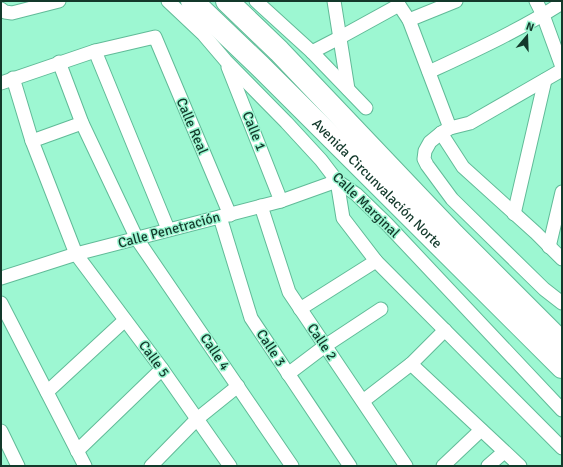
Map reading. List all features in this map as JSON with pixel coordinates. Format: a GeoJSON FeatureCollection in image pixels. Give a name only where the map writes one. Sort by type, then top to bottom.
{"type":"FeatureCollection","features":[{"type":"Feature","properties":{"kind":"highway","name":"Avenida Circunvalación Norte"},"geometry":{"type":"LineString","coordinates":[[192,1],[259,64],[562,367]]}},
{"type":"Feature","properties":{"kind":"highway","name":"Avenida Circunvalación Norte"},"geometry":{"type":"LineString","coordinates":[[227,1],[284,57],[454,235],[562,343]]}},
{"type":"Feature","properties":{"kind":"street"},"geometry":{"type":"LineString","coordinates":[[1,9],[12,13],[58,1]]}},
{"type":"Feature","properties":{"kind":"street","name":"Calle Marginal"},"geometry":{"type":"LineString","coordinates":[[168,1],[203,34],[286,122],[321,160],[337,181],[356,194],[388,224],[562,410]]}},
{"type":"Feature","properties":{"kind":"street"},"geometry":{"type":"LineString","coordinates":[[256,1],[312,52],[366,108]]}},
{"type":"Feature","properties":{"kind":"street"},"geometry":{"type":"LineString","coordinates":[[334,1],[348,90]]}},
{"type":"Feature","properties":{"kind":"street"},"geometry":{"type":"LineString","coordinates":[[409,20],[456,1]]}},
{"type":"Feature","properties":{"kind":"street"},"geometry":{"type":"LineString","coordinates":[[536,1],[543,15],[562,68],[545,80],[470,123],[445,131],[430,142],[425,151],[424,159],[452,199],[544,289],[562,303]]}},
{"type":"Feature","properties":{"kind":"street"},"geometry":{"type":"LineString","coordinates":[[312,52],[399,3],[409,20],[429,72],[445,131],[463,167],[562,259]]}},
{"type":"Feature","properties":{"kind":"street"},"geometry":{"type":"LineString","coordinates":[[429,72],[543,15],[562,3]]}},
{"type":"Feature","properties":{"kind":"street","name":"Calle Real"},"geometry":{"type":"LineString","coordinates":[[95,51],[155,37],[225,216]]}},
{"type":"Feature","properties":{"kind":"street"},"geometry":{"type":"LineString","coordinates":[[7,81],[59,62],[95,51],[168,229]]}},
{"type":"Feature","properties":{"kind":"street","name":"Calle 1"},"geometry":{"type":"LineString","coordinates":[[226,60],[282,201]]}},
{"type":"Feature","properties":{"kind":"street","name":"Calle 4"},"geometry":{"type":"LineString","coordinates":[[59,62],[82,123],[137,239],[292,466]]}},
{"type":"Feature","properties":{"kind":"street"},"geometry":{"type":"LineString","coordinates":[[514,214],[545,80]]}},
{"type":"Feature","properties":{"kind":"street","name":"Calle 5"},"geometry":{"type":"LineString","coordinates":[[7,81],[76,254],[162,368],[230,466]]}},
{"type":"Feature","properties":{"kind":"street"},"geometry":{"type":"LineString","coordinates":[[32,141],[82,123]]}},
{"type":"Feature","properties":{"kind":"street"},"geometry":{"type":"LineString","coordinates":[[337,181],[343,218],[376,261],[562,448]]}},
{"type":"Feature","properties":{"kind":"street","name":"Calle Penetración"},"geometry":{"type":"LineString","coordinates":[[1,278],[76,254],[137,239],[168,229],[282,201],[337,181]]}},
{"type":"Feature","properties":{"kind":"street"},"geometry":{"type":"LineString","coordinates":[[549,247],[562,192]]}},
{"type":"Feature","properties":{"kind":"street","name":"Calle 2"},"geometry":{"type":"LineString","coordinates":[[261,206],[289,292],[406,466]]}},
{"type":"Feature","properties":{"kind":"street","name":"Calle 3"},"geometry":{"type":"LineString","coordinates":[[225,216],[251,318],[349,466]]}},
{"type":"Feature","properties":{"kind":"street"},"geometry":{"type":"LineString","coordinates":[[300,309],[376,261]]}},
{"type":"Feature","properties":{"kind":"street"},"geometry":{"type":"LineString","coordinates":[[1,303],[85,466]]}},
{"type":"Feature","properties":{"kind":"street"},"geometry":{"type":"LineString","coordinates":[[288,374],[325,346],[381,310]]}},
{"type":"Feature","properties":{"kind":"street"},"geometry":{"type":"LineString","coordinates":[[47,392],[125,320]]}},
{"type":"Feature","properties":{"kind":"street"},"geometry":{"type":"LineString","coordinates":[[363,401],[411,364],[445,330]]}},
{"type":"Feature","properties":{"kind":"street"},"geometry":{"type":"LineString","coordinates":[[411,364],[520,466]]}},
{"type":"Feature","properties":{"kind":"street"},"geometry":{"type":"LineString","coordinates":[[77,451],[162,368]]}},
{"type":"Feature","properties":{"kind":"street"},"geometry":{"type":"LineString","coordinates":[[151,466],[197,419],[238,386]]}},
{"type":"Feature","properties":{"kind":"street"},"geometry":{"type":"LineString","coordinates":[[443,466],[481,430]]}},
{"type":"Feature","properties":{"kind":"street"},"geometry":{"type":"LineString","coordinates":[[1,431],[18,466]]}},
{"type":"Feature","properties":{"kind":"street"},"geometry":{"type":"LineString","coordinates":[[488,466],[504,452]]}}]}
